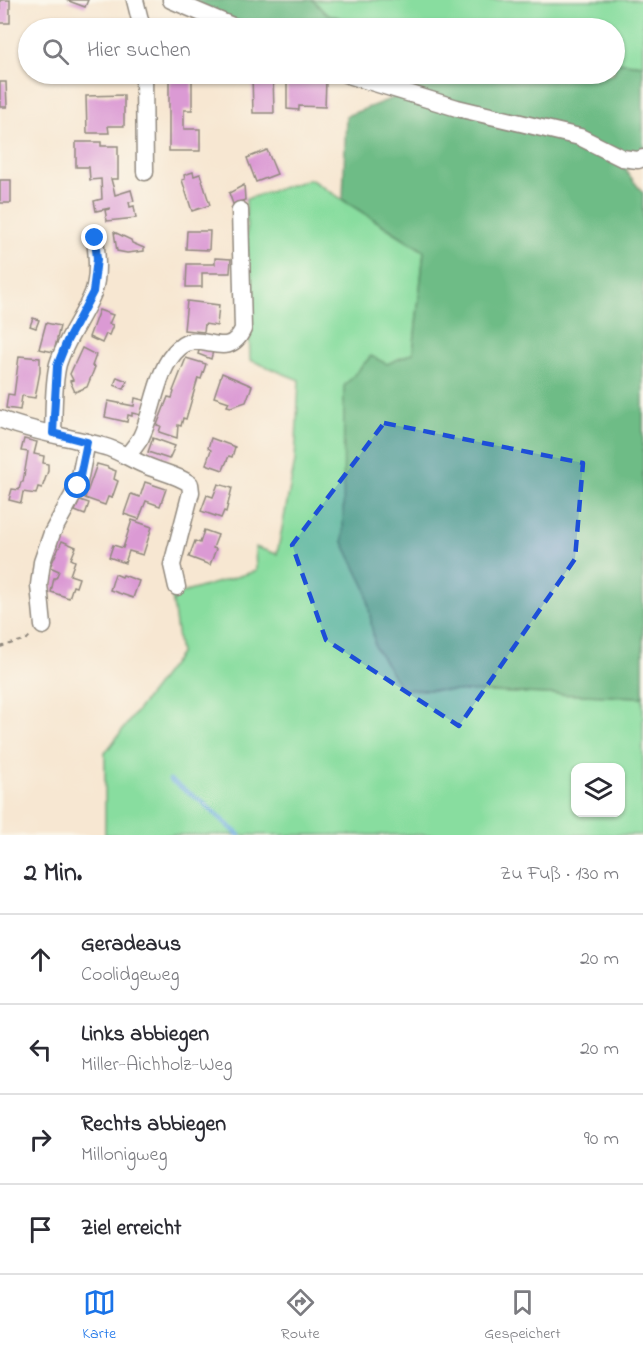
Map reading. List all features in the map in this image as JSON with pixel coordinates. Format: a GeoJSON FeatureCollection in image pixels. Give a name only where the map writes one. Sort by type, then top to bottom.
{"type":"FeatureCollection","features":[{"type":"Feature","properties":{"kind":"street"},"geometry":{"type":"LineString","coordinates":[[135,0],[140,18]]}},
{"type":"Feature","properties":{"kind":"street"},"geometry":{"type":"LineString","coordinates":[[171,0],[213,18]]}},
{"type":"Feature","properties":{"kind":"street"},"geometry":{"type":"LineString","coordinates":[[144,84],[145,172]]}},
{"type":"Feature","properties":{"kind":"street"},"geometry":{"type":"LineString","coordinates":[[378,84],[456,108],[580,137],[622,158],[641,163]]}},
{"type":"Feature","properties":{"kind":"street"},"geometry":{"type":"LineString","coordinates":[[127,456],[141,437],[166,366],[177,350],[183,344],[196,340],[221,346],[230,345],[238,339],[243,329],[240,210]]}},
{"type":"Feature","properties":{"kind":"street"},"geometry":{"type":"LineString","coordinates":[[53,433],[57,366],[67,341],[93,292],[97,259],[95,238]]}},
{"type":"Feature","properties":{"kind":"street"},"geometry":{"type":"LineString","coordinates":[[0,418],[22,427],[110,449],[144,465],[184,479],[190,484],[191,492],[172,565],[177,587]]}},
{"type":"Feature","properties":{"kind":"street"},"geometry":{"type":"LineString","coordinates":[[43,626],[39,585],[42,562],[52,533],[78,486],[87,442]]}},
{"type":"Feature","properties":{"kind":"path"},"geometry":{"type":"LineString","coordinates":[[0,647],[27,639],[43,626]]}},
{"type":"Feature","properties":{"kind":"highlighted area"},"geometry":{"type":"Polygon","coordinates":[[[384,423],[583,463],[575,559],[459,726],[326,640],[292,545],[384,423]]]}},
{"type":"Feature","properties":{"kind":"green space"},"geometry":{"type":"Polygon","coordinates":[[[192,0],[313,0],[325,13],[340,18],[231,18],[192,0]]]}},
{"type":"Feature","properties":{"kind":"green space"},"geometry":{"type":"Polygon","coordinates":[[[313,0],[643,0],[643,65],[625,63],[625,18],[340,18],[325,13],[313,0]]]}},
{"type":"Feature","properties":{"kind":"green space"},"geometry":{"type":"Polygon","coordinates":[[[625,63],[643,65],[643,158],[625,170],[643,193],[643,697],[402,689],[375,647],[366,589],[343,542],[344,386],[371,356],[387,364],[413,353],[424,251],[343,200],[346,116],[396,97],[368,84],[625,84],[625,63]]]}},
{"type":"Feature","properties":{"kind":"green space"},"geometry":{"type":"Polygon","coordinates":[[[310,179],[424,251],[413,353],[387,364],[343,542],[366,589],[375,647],[403,689],[643,697],[643,835],[105,835],[105,753],[180,654],[172,596],[256,571],[255,547],[277,554],[295,461],[299,380],[250,360],[246,199],[310,179]]]}},
{"type":"Feature","properties":{"kind":"building"},"geometry":{"type":"Polygon","coordinates":[[[0,0],[10,0],[10,23],[0,23],[0,0]]]}},
{"type":"Feature","properties":{"kind":"building"},"geometry":{"type":"Polygon","coordinates":[[[66,0],[88,0],[85,7],[66,0]]]}},
{"type":"Feature","properties":{"kind":"building"},"geometry":{"type":"Polygon","coordinates":[[[0,82],[6,82],[7,107],[0,107],[0,82]]]}},
{"type":"Feature","properties":{"kind":"building"},"geometry":{"type":"Polygon","coordinates":[[[169,84],[192,84],[192,110],[184,110],[184,129],[200,129],[200,151],[169,151],[169,84]]]}},
{"type":"Feature","properties":{"kind":"building"},"geometry":{"type":"Polygon","coordinates":[[[252,84],[273,84],[274,113],[253,113],[252,84]]]}},
{"type":"Feature","properties":{"kind":"building"},"geometry":{"type":"Polygon","coordinates":[[[287,84],[326,84],[325,107],[299,106],[299,110],[287,109],[287,84]]]}},
{"type":"Feature","properties":{"kind":"building"},"geometry":{"type":"Polygon","coordinates":[[[124,95],[124,126],[108,126],[109,133],[87,133],[86,96],[124,95]]]}},
{"type":"Feature","properties":{"kind":"building"},"geometry":{"type":"Polygon","coordinates":[[[76,142],[101,142],[101,146],[118,146],[118,179],[111,179],[115,195],[131,190],[134,201],[129,202],[130,207],[134,206],[136,218],[107,221],[105,210],[110,208],[96,211],[94,201],[102,199],[101,179],[90,180],[89,167],[76,167],[76,142]]]}},
{"type":"Feature","properties":{"kind":"building"},"geometry":{"type":"Polygon","coordinates":[[[267,150],[277,174],[256,182],[247,158],[267,150]]]}},
{"type":"Feature","properties":{"kind":"building"},"geometry":{"type":"Polygon","coordinates":[[[193,172],[194,176],[200,174],[210,205],[192,211],[182,180],[185,179],[184,175],[193,172]]]}},
{"type":"Feature","properties":{"kind":"building"},"geometry":{"type":"Polygon","coordinates":[[[0,180],[11,180],[11,203],[0,203],[0,180]]]}},
{"type":"Feature","properties":{"kind":"building"},"geometry":{"type":"Polygon","coordinates":[[[244,185],[245,200],[233,204],[229,193],[244,185]]]}},
{"type":"Feature","properties":{"kind":"building"},"geometry":{"type":"Polygon","coordinates":[[[187,231],[210,231],[209,250],[186,249],[187,231]]]}},
{"type":"Feature","properties":{"kind":"building"},"geometry":{"type":"Polygon","coordinates":[[[114,232],[144,248],[144,251],[127,253],[117,251],[114,232]]]}},
{"type":"Feature","properties":{"kind":"building"},"geometry":{"type":"Polygon","coordinates":[[[215,258],[231,259],[230,273],[202,273],[202,287],[186,287],[187,264],[215,264],[215,258]]]}},
{"type":"Feature","properties":{"kind":"building"},"geometry":{"type":"Polygon","coordinates":[[[187,301],[219,305],[217,326],[205,324],[204,332],[184,330],[187,301]]]}},
{"type":"Feature","properties":{"kind":"building"},"geometry":{"type":"Polygon","coordinates":[[[99,310],[113,315],[109,324],[113,325],[109,335],[106,334],[102,343],[89,337],[99,310]]]}},
{"type":"Feature","properties":{"kind":"building"},"geometry":{"type":"Polygon","coordinates":[[[33,318],[39,320],[36,328],[30,326],[33,318]]]}},
{"type":"Feature","properties":{"kind":"building"},"geometry":{"type":"Polygon","coordinates":[[[46,323],[60,326],[54,352],[39,349],[46,323]]]}},
{"type":"Feature","properties":{"kind":"building"},"geometry":{"type":"Polygon","coordinates":[[[200,347],[213,351],[211,359],[198,354],[200,347]]]}},
{"type":"Feature","properties":{"kind":"building"},"geometry":{"type":"Polygon","coordinates":[[[82,348],[96,355],[92,366],[95,367],[87,387],[75,392],[70,381],[73,380],[70,374],[82,348]]]}},
{"type":"Feature","properties":{"kind":"building"},"geometry":{"type":"Polygon","coordinates":[[[19,356],[40,358],[35,398],[22,396],[20,410],[6,408],[8,394],[14,395],[19,356]]]}},
{"type":"Feature","properties":{"kind":"building"},"geometry":{"type":"Polygon","coordinates":[[[186,358],[206,364],[201,379],[198,378],[186,419],[183,418],[181,426],[178,425],[177,438],[159,432],[161,426],[157,425],[168,397],[172,398],[186,358]]]}},
{"type":"Feature","properties":{"kind":"building"},"geometry":{"type":"Polygon","coordinates":[[[222,373],[252,386],[246,402],[231,407],[227,406],[229,402],[214,397],[222,373]]]}},
{"type":"Feature","properties":{"kind":"building"},"geometry":{"type":"Polygon","coordinates":[[[117,377],[127,381],[124,389],[114,385],[117,377]]]}},
{"type":"Feature","properties":{"kind":"building"},"geometry":{"type":"Polygon","coordinates":[[[135,398],[147,401],[141,415],[132,413],[132,416],[128,415],[127,422],[105,417],[108,401],[134,406],[135,398]]]}},
{"type":"Feature","properties":{"kind":"building"},"geometry":{"type":"Polygon","coordinates":[[[153,438],[175,446],[169,459],[148,452],[153,438]]]}},
{"type":"Feature","properties":{"kind":"building"},"geometry":{"type":"Polygon","coordinates":[[[211,438],[235,447],[232,457],[229,456],[223,470],[206,464],[211,450],[208,448],[211,438]]]}},
{"type":"Feature","properties":{"kind":"building"},"geometry":{"type":"Polygon","coordinates":[[[24,439],[37,442],[34,454],[44,456],[43,463],[48,464],[48,471],[42,488],[38,487],[36,494],[23,492],[21,503],[9,500],[12,489],[19,490],[23,482],[28,452],[21,451],[24,439]]]}},
{"type":"Feature","properties":{"kind":"building"},"geometry":{"type":"Polygon","coordinates":[[[97,464],[116,471],[114,479],[118,481],[112,498],[108,497],[105,505],[85,498],[97,464]]]}},
{"type":"Feature","properties":{"kind":"building"},"geometry":{"type":"Polygon","coordinates":[[[145,482],[166,489],[160,506],[146,501],[139,519],[124,514],[131,494],[140,497],[145,482]]]}},
{"type":"Feature","properties":{"kind":"building"},"geometry":{"type":"Polygon","coordinates":[[[218,484],[232,488],[226,512],[224,511],[221,518],[201,511],[207,495],[213,497],[218,484]]]}},
{"type":"Feature","properties":{"kind":"building"},"geometry":{"type":"Polygon","coordinates":[[[80,500],[89,503],[85,515],[75,511],[80,500]]]}},
{"type":"Feature","properties":{"kind":"building"},"geometry":{"type":"Polygon","coordinates":[[[132,520],[152,527],[143,555],[129,551],[125,563],[109,557],[113,545],[123,548],[132,520]]]}},
{"type":"Feature","properties":{"kind":"building"},"geometry":{"type":"Polygon","coordinates":[[[204,530],[218,535],[210,565],[189,557],[195,541],[200,543],[204,530]]]}},
{"type":"Feature","properties":{"kind":"building"},"geometry":{"type":"Polygon","coordinates":[[[62,541],[76,547],[71,559],[75,561],[70,575],[79,578],[69,598],[51,592],[54,578],[59,571],[50,567],[62,541]]]}},
{"type":"Feature","properties":{"kind":"building"},"geometry":{"type":"Polygon","coordinates":[[[115,574],[139,581],[133,598],[110,590],[115,574]]]}},
{"type":"Feature","properties":{"kind":"waterway"},"geometry":{"type":"LineString","coordinates":[[170,780],[201,801],[239,835]]}},
{"type":"Feature","properties":{"kind":"route"},"geometry":{"type":"LineString","coordinates":[[78,486],[87,442],[53,433],[57,366],[67,341],[93,292],[97,259],[95,238]]}}]}
